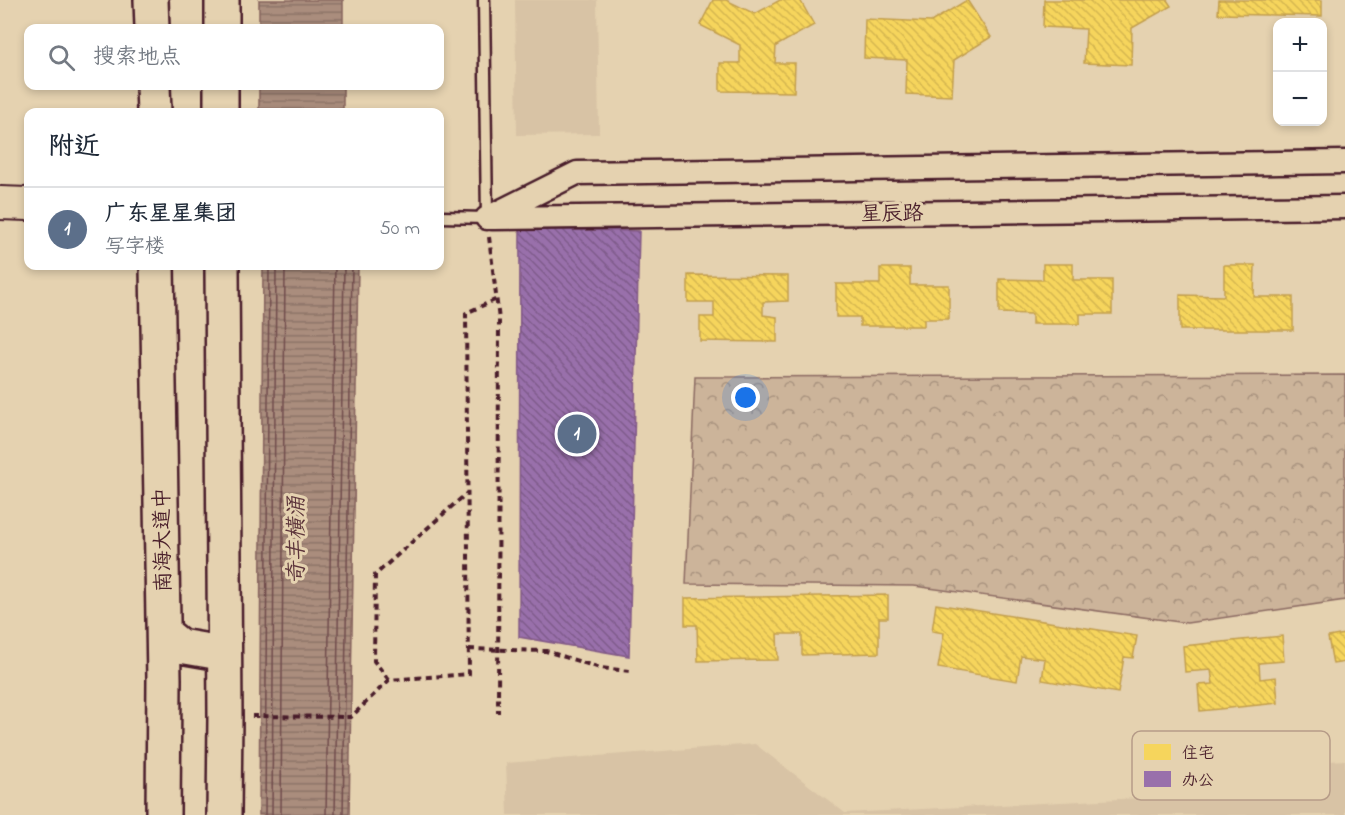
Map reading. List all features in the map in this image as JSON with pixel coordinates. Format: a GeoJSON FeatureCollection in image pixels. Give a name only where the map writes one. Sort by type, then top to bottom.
{"type":"FeatureCollection","features":[{"type":"Feature","properties":{"kind":"highway"},"geometry":{"type":"LineString","coordinates":[[151,0],[152,24]]}},
{"type":"Feature","properties":{"kind":"highway"},"geometry":{"type":"LineString","coordinates":[[222,0],[222,24]]}},
{"type":"Feature","properties":{"kind":"highway"},"geometry":{"type":"LineString","coordinates":[[153,90],[154,108]]}},
{"type":"Feature","properties":{"kind":"highway"},"geometry":{"type":"LineString","coordinates":[[221,108],[222,90]]}},
{"type":"Feature","properties":{"kind":"highway","name":"南海大道中"},"geometry":{"type":"LineString","coordinates":[[157,270],[164,633],[163,815]]}},
{"type":"Feature","properties":{"kind":"highway"},"geometry":{"type":"LineString","coordinates":[[222,270],[224,815]]}},
{"type":"Feature","properties":{"kind":"highway"},"geometry":{"type":"LineString","coordinates":[[164,633],[180,646],[209,651],[224,649]]}},
{"type":"Feature","properties":{"kind":"street"},"geometry":{"type":"LineString","coordinates":[[487,218],[577,173],[1345,162]]}},
{"type":"Feature","properties":{"kind":"street"},"geometry":{"type":"LineString","coordinates":[[0,203],[24,204]]}},
{"type":"Feature","properties":{"kind":"street","name":"星辰路"},"geometry":{"type":"LineString","coordinates":[[487,218],[1345,207]]}},
{"type":"Feature","properties":{"kind":"lane"},"geometry":{"type":"LineString","coordinates":[[484,0],[487,218]]}},
{"type":"Feature","properties":{"kind":"lane","name":"星辰路"},"geometry":{"type":"LineString","coordinates":[[444,218],[487,218]]}},
{"type":"Feature","properties":{"kind":"path"},"geometry":{"type":"LineString","coordinates":[[487,218],[499,320],[498,713]]}},
{"type":"Feature","properties":{"kind":"path"},"geometry":{"type":"LineString","coordinates":[[267,716],[351,717],[389,680],[469,674],[466,313],[496,300]]}},
{"type":"Feature","properties":{"kind":"path"},"geometry":{"type":"LineString","coordinates":[[389,680],[374,661],[375,575],[467,492]]}},
{"type":"Feature","properties":{"kind":"path"},"geometry":{"type":"LineString","coordinates":[[469,648],[546,651],[600,668],[630,671]]}},
{"type":"Feature","properties":{"kind":"shaded area"},"geometry":{"type":"Polygon","coordinates":[[[515,0],[597,0],[599,134],[517,135],[515,0]]]}},
{"type":"Feature","properties":{"kind":"shaded area"},"geometry":{"type":"Polygon","coordinates":[[[755,744],[845,813],[1132,798],[1330,800],[1330,761],[1345,760],[1345,815],[508,815],[506,763],[755,744]]]}},
{"type":"Feature","properties":{"kind":"green space"},"geometry":{"type":"Polygon","coordinates":[[[1345,375],[1345,600],[1187,623],[914,586],[686,584],[695,377],[1345,375]]]}},
{"type":"Feature","properties":{"kind":"water"},"geometry":{"type":"Polygon","coordinates":[[[259,0],[343,0],[343,24],[259,24],[259,0]]]}},
{"type":"Feature","properties":{"kind":"water"},"geometry":{"type":"Polygon","coordinates":[[[259,90],[343,90],[343,108],[259,108],[259,90]]]}},
{"type":"Feature","properties":{"kind":"water","name":"奇丰横涌"},"geometry":{"type":"Polygon","coordinates":[[[263,270],[358,270],[349,815],[259,815],[263,270]]]}},
{"type":"Feature","properties":{"kind":"building: 住宅"},"geometry":{"type":"Polygon","coordinates":[[[713,0],[726,0],[755,14],[780,0],[800,0],[814,25],[776,46],[775,63],[795,63],[794,92],[720,91],[720,63],[740,63],[740,45],[700,25],[713,0]]]}},
{"type":"Feature","properties":{"kind":"building: 住宅"},"geometry":{"type":"Polygon","coordinates":[[[967,0],[991,37],[954,60],[952,96],[906,94],[907,60],[864,58],[865,19],[931,22],[967,0]]]}},
{"type":"Feature","properties":{"kind":"building: 住宅"},"geometry":{"type":"Polygon","coordinates":[[[1044,0],[1167,0],[1171,6],[1132,28],[1131,65],[1084,63],[1086,29],[1043,27],[1044,0]]]}},
{"type":"Feature","properties":{"kind":"building: 住宅"},"geometry":{"type":"Polygon","coordinates":[[[1219,0],[1322,0],[1322,16],[1218,14],[1219,0]]]}},
{"type":"Feature","properties":{"kind":"building: 住宅"},"geometry":{"type":"Polygon","coordinates":[[[1043,264],[1073,264],[1073,280],[1112,280],[1112,314],[1080,314],[1080,324],[1032,324],[1032,314],[999,313],[999,279],[1043,280],[1043,264]]]}},
{"type":"Feature","properties":{"kind":"building: 住宅"},"geometry":{"type":"Polygon","coordinates":[[[1224,265],[1255,265],[1254,297],[1293,297],[1293,330],[1180,330],[1180,295],[1224,296],[1224,265]]]}},
{"type":"Feature","properties":{"kind":"building: 住宅"},"geometry":{"type":"Polygon","coordinates":[[[880,268],[910,268],[910,285],[949,285],[949,319],[924,319],[924,326],[860,326],[860,317],[836,317],[836,284],[880,284],[880,268]]]}},
{"type":"Feature","properties":{"kind":"building: 住宅"},"geometry":{"type":"Polygon","coordinates":[[[688,275],[788,276],[788,301],[763,302],[763,315],[777,317],[777,342],[700,341],[700,317],[714,317],[714,302],[688,302],[688,275]]]}},
{"type":"Feature","properties":{"kind":"building: 住宅"},"geometry":{"type":"Polygon","coordinates":[[[888,595],[888,618],[879,618],[879,653],[802,655],[802,634],[777,634],[778,660],[698,661],[697,625],[685,625],[685,598],[888,595]]]}},
{"type":"Feature","properties":{"kind":"building: 住宅"},"geometry":{"type":"Polygon","coordinates":[[[936,604],[1137,636],[1133,658],[1124,657],[1118,693],[1042,680],[1045,659],[1021,656],[1017,681],[938,668],[944,633],[932,631],[936,604]]]}},
{"type":"Feature","properties":{"kind":"building: 住宅"},"geometry":{"type":"Polygon","coordinates":[[[1345,634],[1345,662],[1333,664],[1328,637],[1345,634]]]}},
{"type":"Feature","properties":{"kind":"building: 住宅"},"geometry":{"type":"Polygon","coordinates":[[[1282,636],[1284,661],[1259,663],[1260,679],[1276,677],[1278,703],[1200,711],[1198,685],[1213,684],[1211,670],[1185,672],[1183,646],[1282,636]]]}},
{"type":"Feature","properties":{"kind":"building: 办公"},"geometry":{"type":"Polygon","coordinates":[[[520,229],[639,231],[629,656],[519,637],[520,229]]]}},
{"type":"Feature","properties":{"kind":"place","name":"广东星星集团"},"geometry":{"type":"Point","coordinates":[577,434]}}]}
